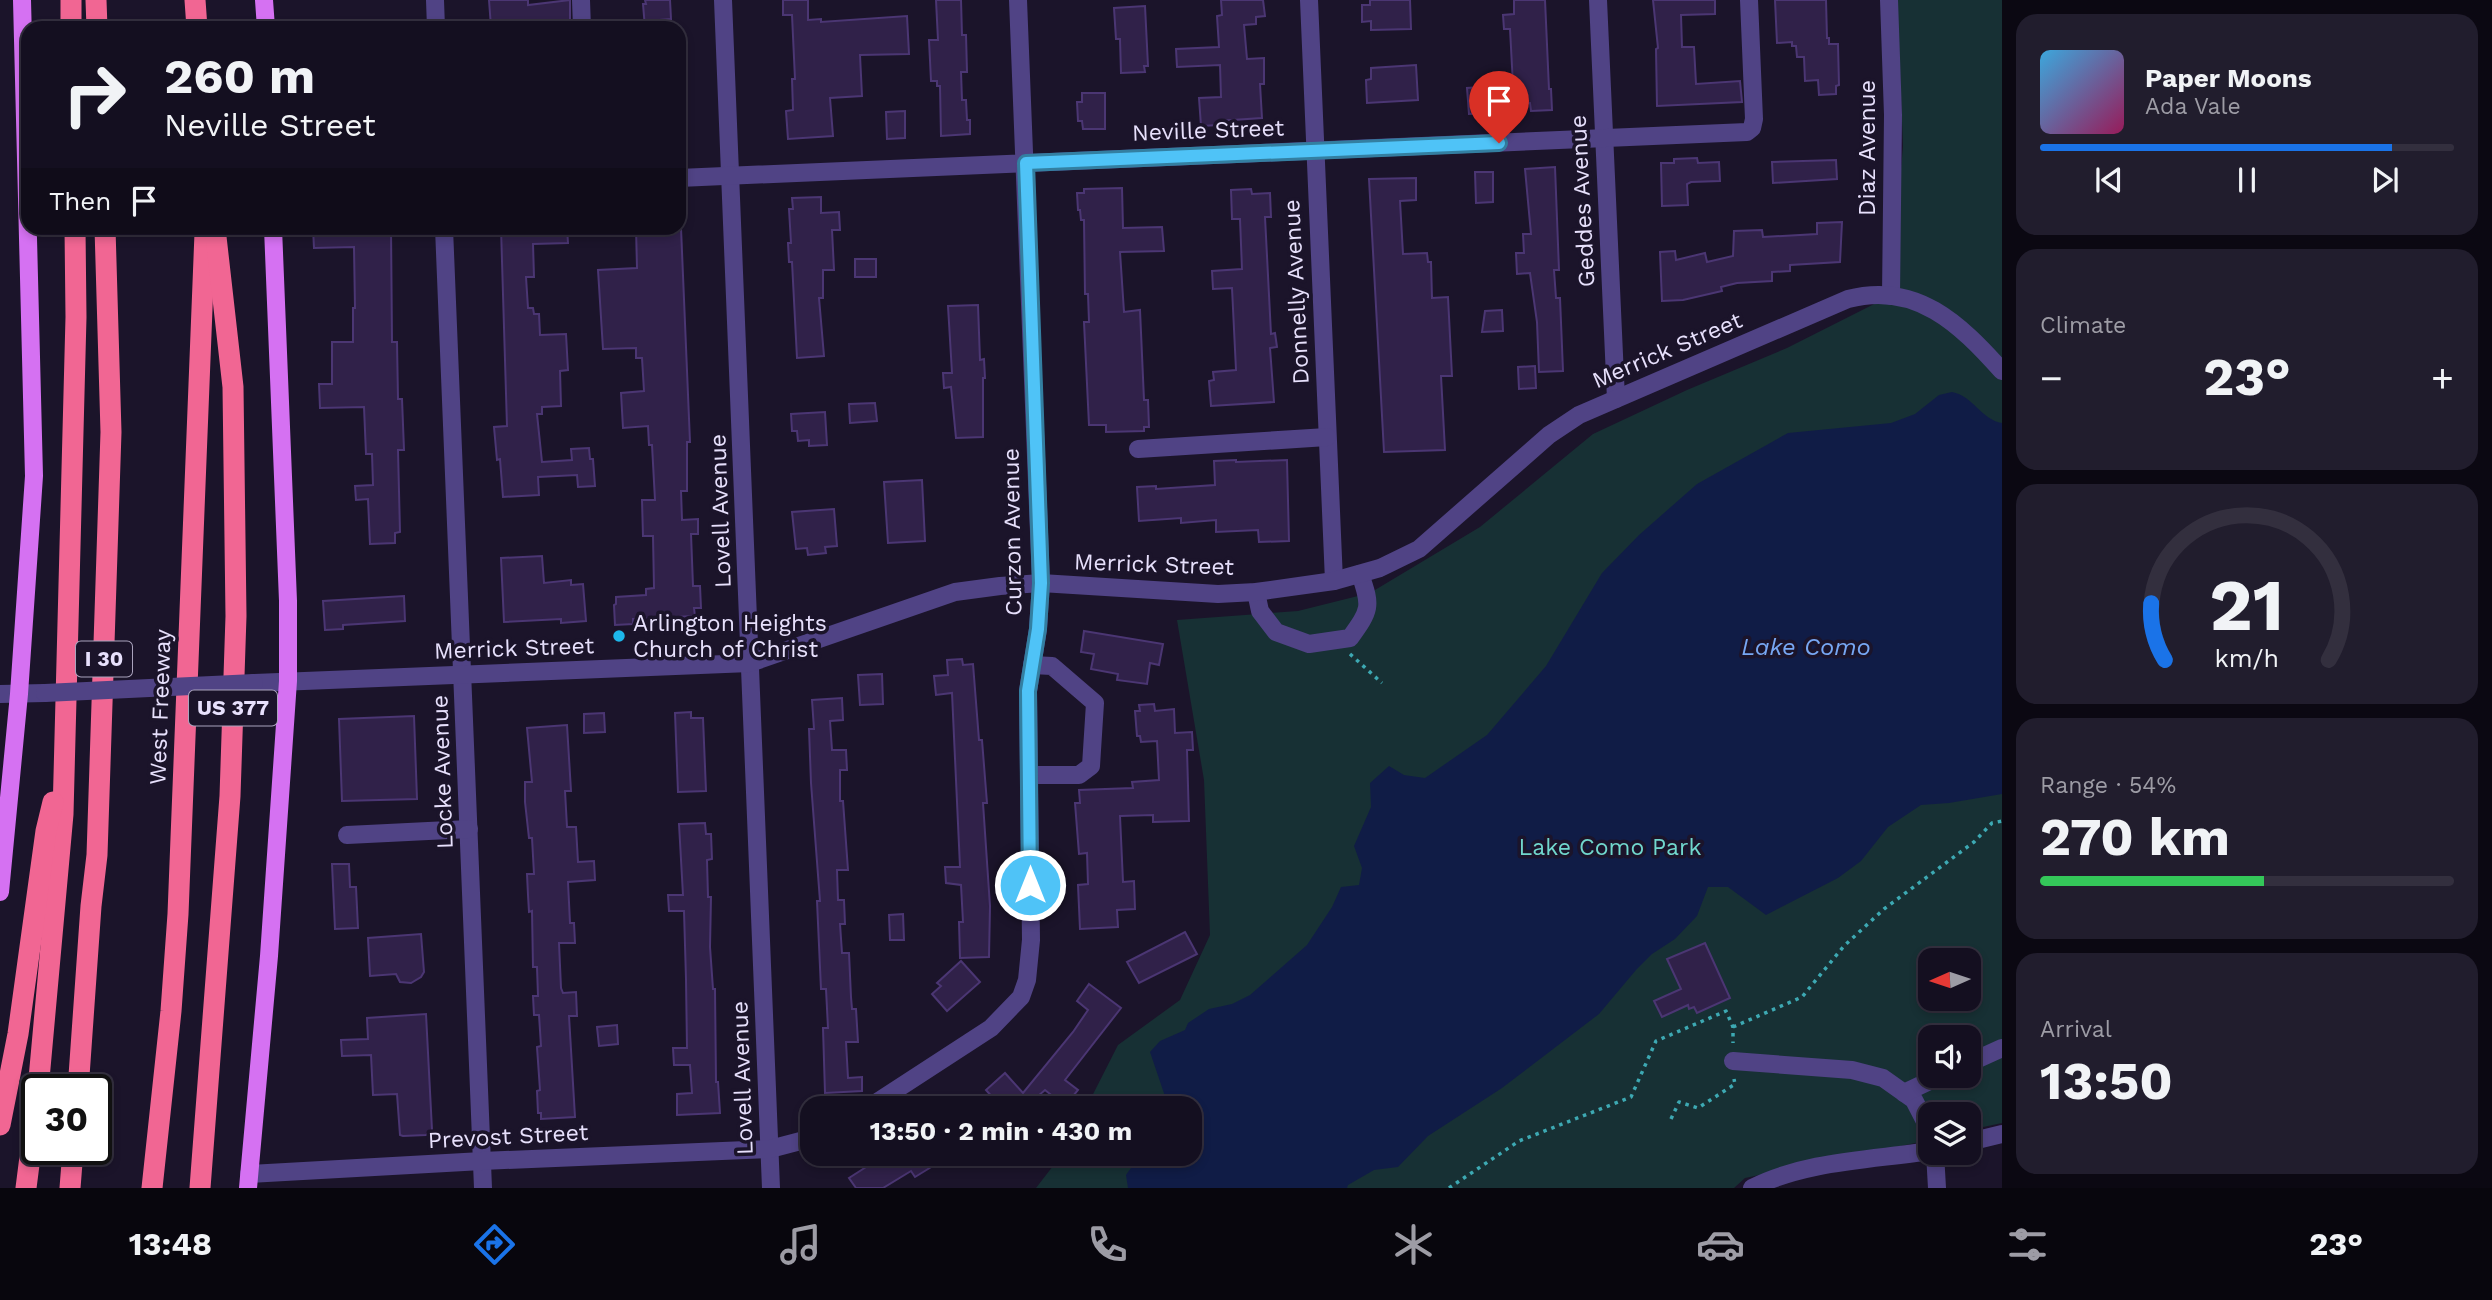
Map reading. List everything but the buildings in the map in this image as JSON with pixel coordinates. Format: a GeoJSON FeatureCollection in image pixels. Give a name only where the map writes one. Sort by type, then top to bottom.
{"type":"FeatureCollection","features":[{"type":"Feature","properties":{"kind":"highway"},"geometry":{"type":"LineString","coordinates":[[71,0],[71,21]]}},
{"type":"Feature","properties":{"kind":"highway"},"geometry":{"type":"LineString","coordinates":[[96,0],[97,21]]}},
{"type":"Feature","properties":{"kind":"highway"},"geometry":{"type":"LineString","coordinates":[[195,0],[197,21]]}},
{"type":"Feature","properties":{"kind":"highway"},"geometry":{"type":"LineString","coordinates":[[39,1074],[63,814],[66,745],[76,317],[75,235]]}},
{"type":"Feature","properties":{"kind":"highway","name":"I 30"},"geometry":{"type":"LineString","coordinates":[[79,1074],[97,855],[111,446],[105,235]]}},
{"type":"Feature","properties":{"kind":"highway","name":"West Freeway"},"geometry":{"type":"LineString","coordinates":[[152,1188],[171,1010],[178,914],[205,235]]}},
{"type":"Feature","properties":{"kind":"highway","name":"US 377"},"geometry":{"type":"LineString","coordinates":[[200,1188],[230,796],[236,616],[233,387],[216,235]]}},
{"type":"Feature","properties":{"kind":"highway"},"geometry":{"type":"LineString","coordinates":[[0,1125],[18,1034],[46,831],[66,745]]}},
{"type":"Feature","properties":{"kind":"highway"},"geometry":{"type":"LineString","coordinates":[[26,1188],[29,1165]]}},
{"type":"Feature","properties":{"kind":"highway"},"geometry":{"type":"LineString","coordinates":[[70,1188],[72,1165]]}},
{"type":"Feature","properties":{"kind":"main road"},"geometry":{"type":"LineString","coordinates":[[22,0],[23,21]]}},
{"type":"Feature","properties":{"kind":"main road"},"geometry":{"type":"LineString","coordinates":[[264,0],[265,21]]}},
{"type":"Feature","properties":{"kind":"main road"},"geometry":{"type":"LineString","coordinates":[[0,889],[19,694],[34,476],[28,235]]}},
{"type":"Feature","properties":{"kind":"main road"},"geometry":{"type":"LineString","coordinates":[[248,1181],[269,956],[288,681],[288,601],[273,235]]}},
{"type":"Feature","properties":{"kind":"street"},"geometry":{"type":"LineString","coordinates":[[435,0],[436,21]]}},
{"type":"Feature","properties":{"kind":"street"},"geometry":{"type":"LineString","coordinates":[[581,0],[582,21]]}},
{"type":"Feature","properties":{"kind":"street","name":"Lovell Avenue"},"geometry":{"type":"LineString","coordinates":[[723,0],[771,1188]]}},
{"type":"Feature","properties":{"kind":"street","name":"Curzon Avenue"},"geometry":{"type":"LineString","coordinates":[[886,1096],[990,1028],[1021,998],[1027,980],[1031,940],[1028,691],[1041,583],[1018,0]]}},
{"type":"Feature","properties":{"kind":"street","name":"Donnelly Avenue"},"geometry":{"type":"LineString","coordinates":[[1309,0],[1334,581]]}},
{"type":"Feature","properties":{"kind":"street","name":"Geddes Avenue"},"geometry":{"type":"LineString","coordinates":[[1598,0],[1616,399]]}},
{"type":"Feature","properties":{"kind":"street","name":"Neville Street"},"geometry":{"type":"LineString","coordinates":[[686,178],[1739,132],[1752,128],[1754,119],[1749,0]]}},
{"type":"Feature","properties":{"kind":"street","name":"Diaz Avenue"},"geometry":{"type":"LineString","coordinates":[[1889,0],[1893,116],[1891,296]]}},
{"type":"Feature","properties":{"kind":"street","name":"Locke Avenue"},"geometry":{"type":"LineString","coordinates":[[444,235],[483,1188]]}},
{"type":"Feature","properties":{"kind":"street","name":"Merrick Street"},"geometry":{"type":"LineString","coordinates":[[0,694],[750,663],[956,592],[1041,583],[1181,593],[1256,592],[1334,581],[1380,568],[1419,549],[1549,435],[1579,415],[1848,299],[1865,294],[1891,296],[1926,305],[1968,334],[2002,371]]}},
{"type":"Feature","properties":{"kind":"street"},"geometry":{"type":"LineString","coordinates":[[1138,449],[1327,437]]}},
{"type":"Feature","properties":{"kind":"street"},"geometry":{"type":"LineString","coordinates":[[1256,592],[1260,611],[1276,632],[1309,644],[1350,638],[1366,616],[1369,597],[1360,574]]}},
{"type":"Feature","properties":{"kind":"street"},"geometry":{"type":"LineString","coordinates":[[1030,775],[1079,775],[1091,765],[1095,704],[1052,666],[1032,665]]}},
{"type":"Feature","properties":{"kind":"street"},"geometry":{"type":"LineString","coordinates":[[347,835],[469,829]]}},
{"type":"Feature","properties":{"kind":"street"},"geometry":{"type":"LineString","coordinates":[[1981,1058],[2002,1048]]}},
{"type":"Feature","properties":{"kind":"street"},"geometry":{"type":"LineString","coordinates":[[1733,1061],[1852,1070],[1882,1077],[1914,1100],[1918,1108]]}},
{"type":"Feature","properties":{"kind":"street"},"geometry":{"type":"LineString","coordinates":[[1903,1093],[1918,1086]]}},
{"type":"Feature","properties":{"kind":"street"},"geometry":{"type":"LineString","coordinates":[[1981,1139],[2002,1134]]}},
{"type":"Feature","properties":{"kind":"street"},"geometry":{"type":"LineString","coordinates":[[770,1149],[800,1141]]}},
{"type":"Feature","properties":{"kind":"street","name":"Prevost Street"},"geometry":{"type":"LineString","coordinates":[[248,1181],[482,1161],[770,1149]]}},
{"type":"Feature","properties":{"kind":"street"},"geometry":{"type":"LineString","coordinates":[[1752,1188],[1771,1178],[1806,1168],[1918,1154]]}},
{"type":"Feature","properties":{"kind":"street"},"geometry":{"type":"LineString","coordinates":[[1934,1165],[1937,1188]]}},
{"type":"Feature","properties":{"kind":"path"},"geometry":{"type":"LineString","coordinates":[[1337,640],[1382,683]]}},
{"type":"Feature","properties":{"kind":"path"},"geometry":{"type":"LineString","coordinates":[[1449,1188],[1519,1141],[1630,1097],[1656,1041],[1726,1011],[1733,1027],[1802,997],[1844,946],[1884,909],[1974,842],[1992,823],[2002,821]]}},
{"type":"Feature","properties":{"kind":"path"},"geometry":{"type":"LineString","coordinates":[[1671,1119],[1679,1102],[1698,1108],[1735,1084],[1733,1061]]}},
{"type":"Feature","properties":{"kind":"green space","name":"Lake Como Park"},"geometry":{"type":"Polygon","coordinates":[[[1897,0],[2002,0],[2002,1123],[1981,1127],[1981,1102],[1918,1102],[1918,1142],[1745,1178],[1734,1188],[1036,1188],[1053,1166],[1202,1166],[1202,1096],[1092,1096],[1118,1045],[1180,1000],[1210,935],[1204,780],[1177,620],[1298,611],[1370,593],[1480,527],[1593,434],[1687,390],[1787,348],[1890,296],[1903,146],[1897,0]]]}},
{"type":"Feature","properties":{"kind":"water","name":"Lake Como"},"geometry":{"type":"Polygon","coordinates":[[[1952,392],[1959,394],[1989,417],[2002,423],[2002,794],[1921,805],[1888,827],[1861,861],[1838,878],[1766,915],[1728,887],[1708,887],[1697,916],[1675,939],[1652,954],[1636,970],[1599,1014],[1502,1088],[1428,1136],[1398,1167],[1374,1170],[1347,1188],[1128,1188],[1126,1175],[1132,1166],[1202,1166],[1202,1096],[1165,1096],[1150,1052],[1160,1041],[1185,1030],[1188,1023],[1209,1009],[1232,1004],[1250,995],[1307,945],[1332,907],[1341,887],[1359,885],[1362,868],[1354,846],[1371,807],[1370,783],[1389,766],[1404,775],[1425,778],[1487,735],[1546,666],[1602,573],[1639,535],[1697,484],[1788,433],[1891,423],[1915,414],[1939,395],[1952,392]]]}},
{"type":"Feature","properties":{"kind":"place","name":"Arlington Heights Church of Christ"},"geometry":{"type":"Point","coordinates":[619,636]}},
{"type":"Feature","properties":{"kind":"route"},"geometry":{"type":"LineString","coordinates":[[1030,885],[1028,691],[1038,629],[1041,583],[1026,163],[1499,143]]}}]}
